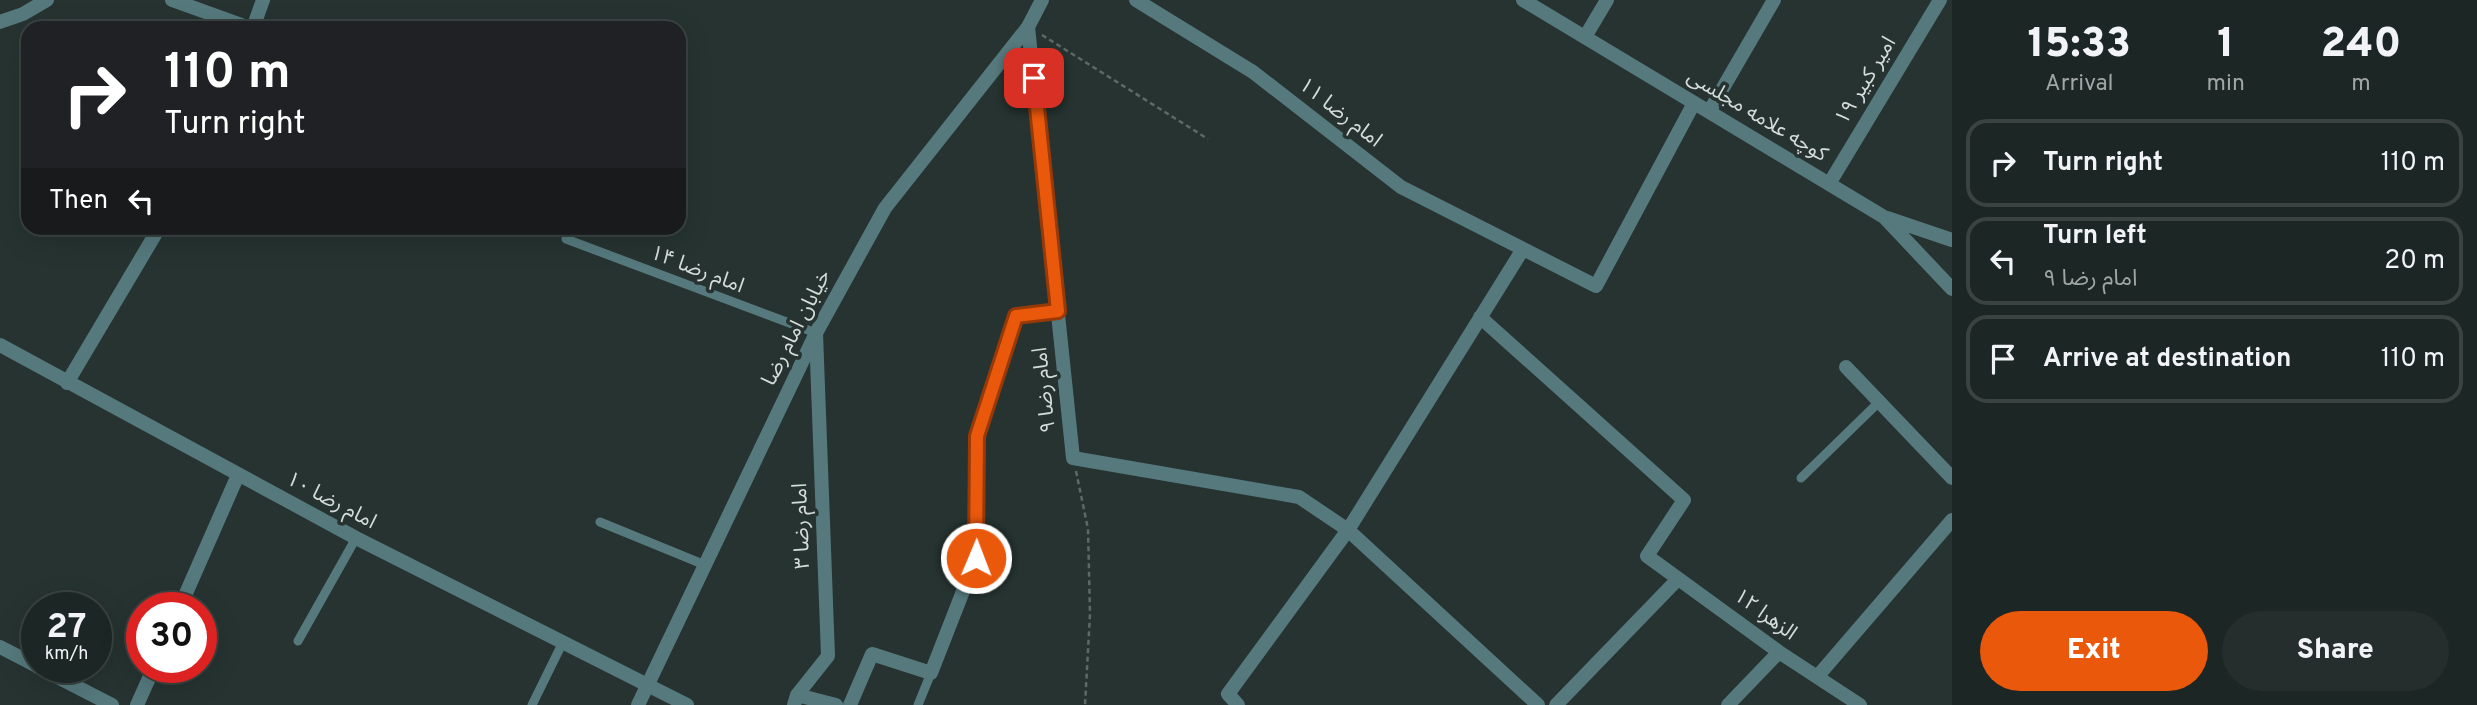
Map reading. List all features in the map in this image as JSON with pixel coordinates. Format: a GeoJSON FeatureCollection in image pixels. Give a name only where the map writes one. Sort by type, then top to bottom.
{"type":"FeatureCollection","features":[{"type":"Feature","properties":{"kind":"street"},"geometry":{"type":"LineString","coordinates":[[0,22],[23,14],[47,0]]}},
{"type":"Feature","properties":{"kind":"street"},"geometry":{"type":"LineString","coordinates":[[172,0],[231,21]]}},
{"type":"Feature","properties":{"kind":"street"},"geometry":{"type":"LineString","coordinates":[[254,21],[263,0]]}},
{"type":"Feature","properties":{"kind":"street","name":"خیابان امام رضا"},"geometry":{"type":"LineString","coordinates":[[638,705],[816,334],[885,208],[1028,26],[1042,0]]}},
{"type":"Feature","properties":{"kind":"street","name":"امام رضا ۱۱"},"geometry":{"type":"LineString","coordinates":[[1136,0],[1254,72],[1401,187],[1596,286],[1694,103]]}},
{"type":"Feature","properties":{"kind":"street","name":"کوچه علامه مجلسی"},"geometry":{"type":"LineString","coordinates":[[1523,0],[1884,217],[1952,289]]}},
{"type":"Feature","properties":{"kind":"street"},"geometry":{"type":"LineString","coordinates":[[1585,37],[1607,0]]}},
{"type":"Feature","properties":{"kind":"street"},"geometry":{"type":"LineString","coordinates":[[1709,112],[1774,0]]}},
{"type":"Feature","properties":{"kind":"street","name":"امیر کبیر ۱۹"},"geometry":{"type":"LineString","coordinates":[[1829,184],[1940,0]]}},
{"type":"Feature","properties":{"kind":"street","name":"امام رضا ۹"},"geometry":{"type":"LineString","coordinates":[[1028,26],[1073,458]]}},
{"type":"Feature","properties":{"kind":"street"},"geometry":{"type":"LineString","coordinates":[[1884,217],[1952,240]]}},
{"type":"Feature","properties":{"kind":"street"},"geometry":{"type":"LineString","coordinates":[[67,383],[155,235]]}},
{"type":"Feature","properties":{"kind":"street"},"geometry":{"type":"LineString","coordinates":[[1238,705],[1228,694],[1348,530],[1523,249]]}},
{"type":"Feature","properties":{"kind":"street"},"geometry":{"type":"LineString","coordinates":[[850,705],[872,654],[931,673],[976,558],[977,436],[1016,316],[1058,311]]}},
{"type":"Feature","properties":{"kind":"street","name":"الزهرا ۱۲"},"geometry":{"type":"LineString","coordinates":[[1480,317],[1684,500],[1647,556],[1779,652],[1860,705]]}},
{"type":"Feature","properties":{"kind":"street","name":"امام رضا ۳"},"geometry":{"type":"LineString","coordinates":[[796,700],[828,656],[816,334]]}},
{"type":"Feature","properties":{"kind":"street","name":"امام رضا ۱۰"},"geometry":{"type":"LineString","coordinates":[[0,345],[458,592],[687,705]]}},
{"type":"Feature","properties":{"kind":"street"},"geometry":{"type":"LineString","coordinates":[[1846,367],[1952,478]]}},
{"type":"Feature","properties":{"kind":"street"},"geometry":{"type":"LineString","coordinates":[[1073,458],[1299,497],[1348,530],[1538,705]]}},
{"type":"Feature","properties":{"kind":"street"},"geometry":{"type":"LineString","coordinates":[[187,592],[238,475]]}},
{"type":"Feature","properties":{"kind":"street"},"geometry":{"type":"LineString","coordinates":[[1816,677],[1952,520]]}},
{"type":"Feature","properties":{"kind":"street"},"geometry":{"type":"LineString","coordinates":[[1556,705],[1678,579]]}},
{"type":"Feature","properties":{"kind":"street"},"geometry":{"type":"LineString","coordinates":[[0,647],[21,658]]}},
{"type":"Feature","properties":{"kind":"street"},"geometry":{"type":"LineString","coordinates":[[1728,705],[1779,652]]}},
{"type":"Feature","properties":{"kind":"street"},"geometry":{"type":"LineString","coordinates":[[70,683],[112,705]]}},
{"type":"Feature","properties":{"kind":"street"},"geometry":{"type":"LineString","coordinates":[[138,705],[147,683]]}},
{"type":"Feature","properties":{"kind":"street"},"geometry":{"type":"LineString","coordinates":[[796,700],[836,705]]}},
{"type":"Feature","properties":{"kind":"lane","name":"امام رضا ۱۴"},"geometry":{"type":"LineString","coordinates":[[566,239],[816,334]]}},
{"type":"Feature","properties":{"kind":"lane"},"geometry":{"type":"LineString","coordinates":[[1801,478],[1879,402]]}},
{"type":"Feature","properties":{"kind":"lane"},"geometry":{"type":"LineString","coordinates":[[600,522],[705,565]]}},
{"type":"Feature","properties":{"kind":"lane"},"geometry":{"type":"LineString","coordinates":[[298,641],[356,538]]}},
{"type":"Feature","properties":{"kind":"lane"},"geometry":{"type":"LineString","coordinates":[[531,705],[563,642]]}},
{"type":"Feature","properties":{"kind":"lane"},"geometry":{"type":"LineString","coordinates":[[918,705],[931,673]]}},
{"type":"Feature","properties":{"kind":"path"},"geometry":{"type":"LineString","coordinates":[[1028,26],[1208,139]]}},
{"type":"Feature","properties":{"kind":"path"},"geometry":{"type":"LineString","coordinates":[[1073,458],[1088,529],[1090,614],[1085,705]]}},
{"type":"Feature","properties":{"kind":"route"},"geometry":{"type":"LineString","coordinates":[[976,558],[977,436],[1016,316],[1058,311],[1034,78]]}}]}
